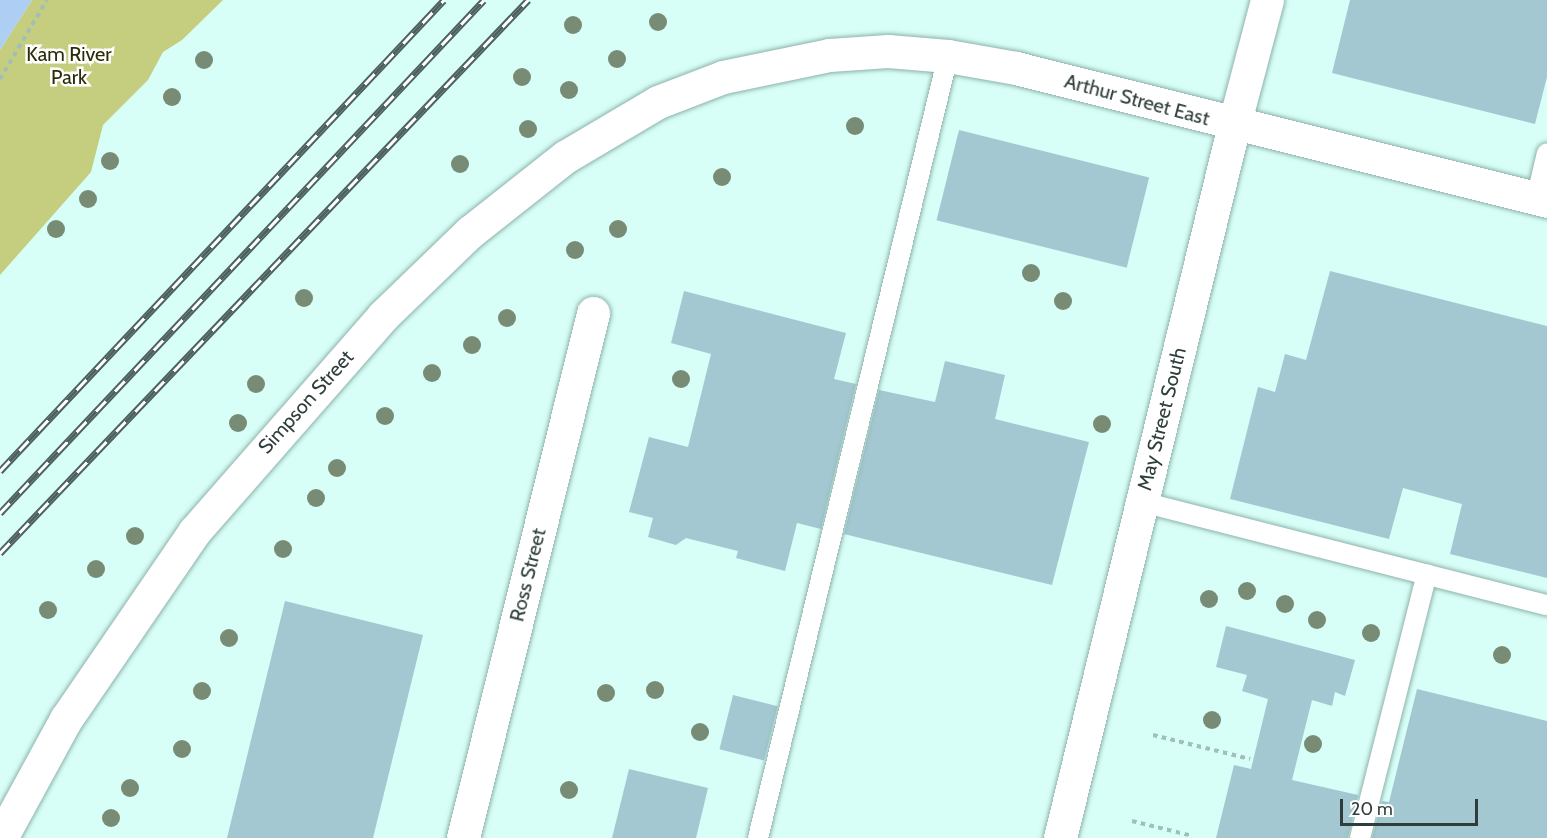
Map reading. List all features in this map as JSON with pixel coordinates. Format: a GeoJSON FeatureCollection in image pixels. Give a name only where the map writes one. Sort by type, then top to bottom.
{"type":"FeatureCollection","features":[{"type":"Feature","properties":{"kind":"main road","name":"May Street South"},"geometry":{"type":"LineString","coordinates":[[1060,838],[1234,125],[1267,0]]}},
{"type":"Feature","properties":{"kind":"main road","name":"Arthur Street East"},"geometry":{"type":"LineString","coordinates":[[723,77],[829,55],[888,51],[948,56],[1016,68],[1234,125],[1542,200]]}},
{"type":"Feature","properties":{"kind":"main road","name":"Simpson Street"},"geometry":{"type":"LineString","coordinates":[[1,838],[66,719],[194,532],[383,316],[470,232],[564,158],[658,102],[723,77]]}},
{"type":"Feature","properties":{"kind":"main road","name":"Ross Street"},"geometry":{"type":"LineString","coordinates":[[463,838],[593,312]]}},
{"type":"Feature","properties":{"kind":"lane"},"geometry":{"type":"LineString","coordinates":[[758,838],[948,56]]}},
{"type":"Feature","properties":{"kind":"lane"},"geometry":{"type":"LineString","coordinates":[[1542,200],[1547,153]]}},
{"type":"Feature","properties":{"kind":"lane"},"geometry":{"type":"LineString","coordinates":[[1142,502],[1547,605]]}},
{"type":"Feature","properties":{"kind":"lane"},"geometry":{"type":"LineString","coordinates":[[1360,838],[1426,574]]}},
{"type":"Feature","properties":{"kind":"path"},"geometry":{"type":"LineString","coordinates":[[0,80],[47,0]]}},
{"type":"Feature","properties":{"kind":"path"},"geometry":{"type":"LineString","coordinates":[[1153,735],[1250,759]]}},
{"type":"Feature","properties":{"kind":"path"},"geometry":{"type":"LineString","coordinates":[[1132,821],[1189,835]]}},
{"type":"Feature","properties":{"kind":"green space","name":"Kam River Park"},"geometry":{"type":"Polygon","coordinates":[[[32,0],[223,0],[182,40],[163,52],[148,80],[103,125],[91,172],[0,275],[0,50],[32,0]]]}},
{"type":"Feature","properties":{"kind":"water"},"geometry":{"type":"Polygon","coordinates":[[[0,0],[32,0],[0,50],[0,0]]]}},
{"type":"Feature","properties":{"kind":"building"},"geometry":{"type":"Polygon","coordinates":[[[1350,0],[1547,0],[1547,77],[1535,124],[1332,73],[1350,0]]]}},
{"type":"Feature","properties":{"kind":"building"},"geometry":{"type":"Polygon","coordinates":[[[959,130],[1149,177],[1127,268],[937,220],[959,130]]]}},
{"type":"Feature","properties":{"kind":"building"},"geometry":{"type":"Polygon","coordinates":[[[1330,271],[1547,326],[1547,578],[1450,554],[1462,504],[1403,488],[1389,539],[1230,499],[1258,387],[1275,392],[1285,354],[1306,360],[1330,271]]]}},
{"type":"Feature","properties":{"kind":"building"},"geometry":{"type":"Polygon","coordinates":[[[684,291],[846,333],[834,379],[856,384],[821,529],[797,523],[785,571],[736,558],[738,551],[686,538],[676,545],[648,537],[653,518],[629,512],[649,437],[688,447],[711,354],[671,343],[684,291]]]}},
{"type":"Feature","properties":{"kind":"building"},"geometry":{"type":"Polygon","coordinates":[[[945,361],[1005,375],[995,419],[1089,442],[1052,585],[844,534],[879,390],[935,402],[945,361]]]}},
{"type":"Feature","properties":{"kind":"building"},"geometry":{"type":"Polygon","coordinates":[[[285,601],[423,635],[373,838],[227,838],[285,601]]]}},
{"type":"Feature","properties":{"kind":"building"},"geometry":{"type":"Polygon","coordinates":[[[1226,626],[1355,660],[1345,696],[1335,692],[1332,706],[1312,700],[1292,780],[1358,795],[1348,838],[1216,838],[1234,765],[1251,769],[1268,699],[1242,691],[1247,675],[1216,667],[1226,626]]]}},
{"type":"Feature","properties":{"kind":"building"},"geometry":{"type":"Polygon","coordinates":[[[1417,689],[1547,721],[1547,838],[1372,838],[1382,801],[1389,802],[1417,689]]]}},
{"type":"Feature","properties":{"kind":"building"},"geometry":{"type":"Polygon","coordinates":[[[733,695],[778,706],[764,760],[719,749],[733,695]]]}},
{"type":"Feature","properties":{"kind":"building"},"geometry":{"type":"Polygon","coordinates":[[[629,769],[708,788],[696,838],[612,838],[629,769]]]}},
{"type":"Feature","properties":{"kind":"railway"},"geometry":{"type":"LineString","coordinates":[[0,471],[444,0]]}},
{"type":"Feature","properties":{"kind":"railway"},"geometry":{"type":"LineString","coordinates":[[0,513],[484,0]]}},
{"type":"Feature","properties":{"kind":"railway"},"geometry":{"type":"LineString","coordinates":[[0,553],[528,0]]}}]}
